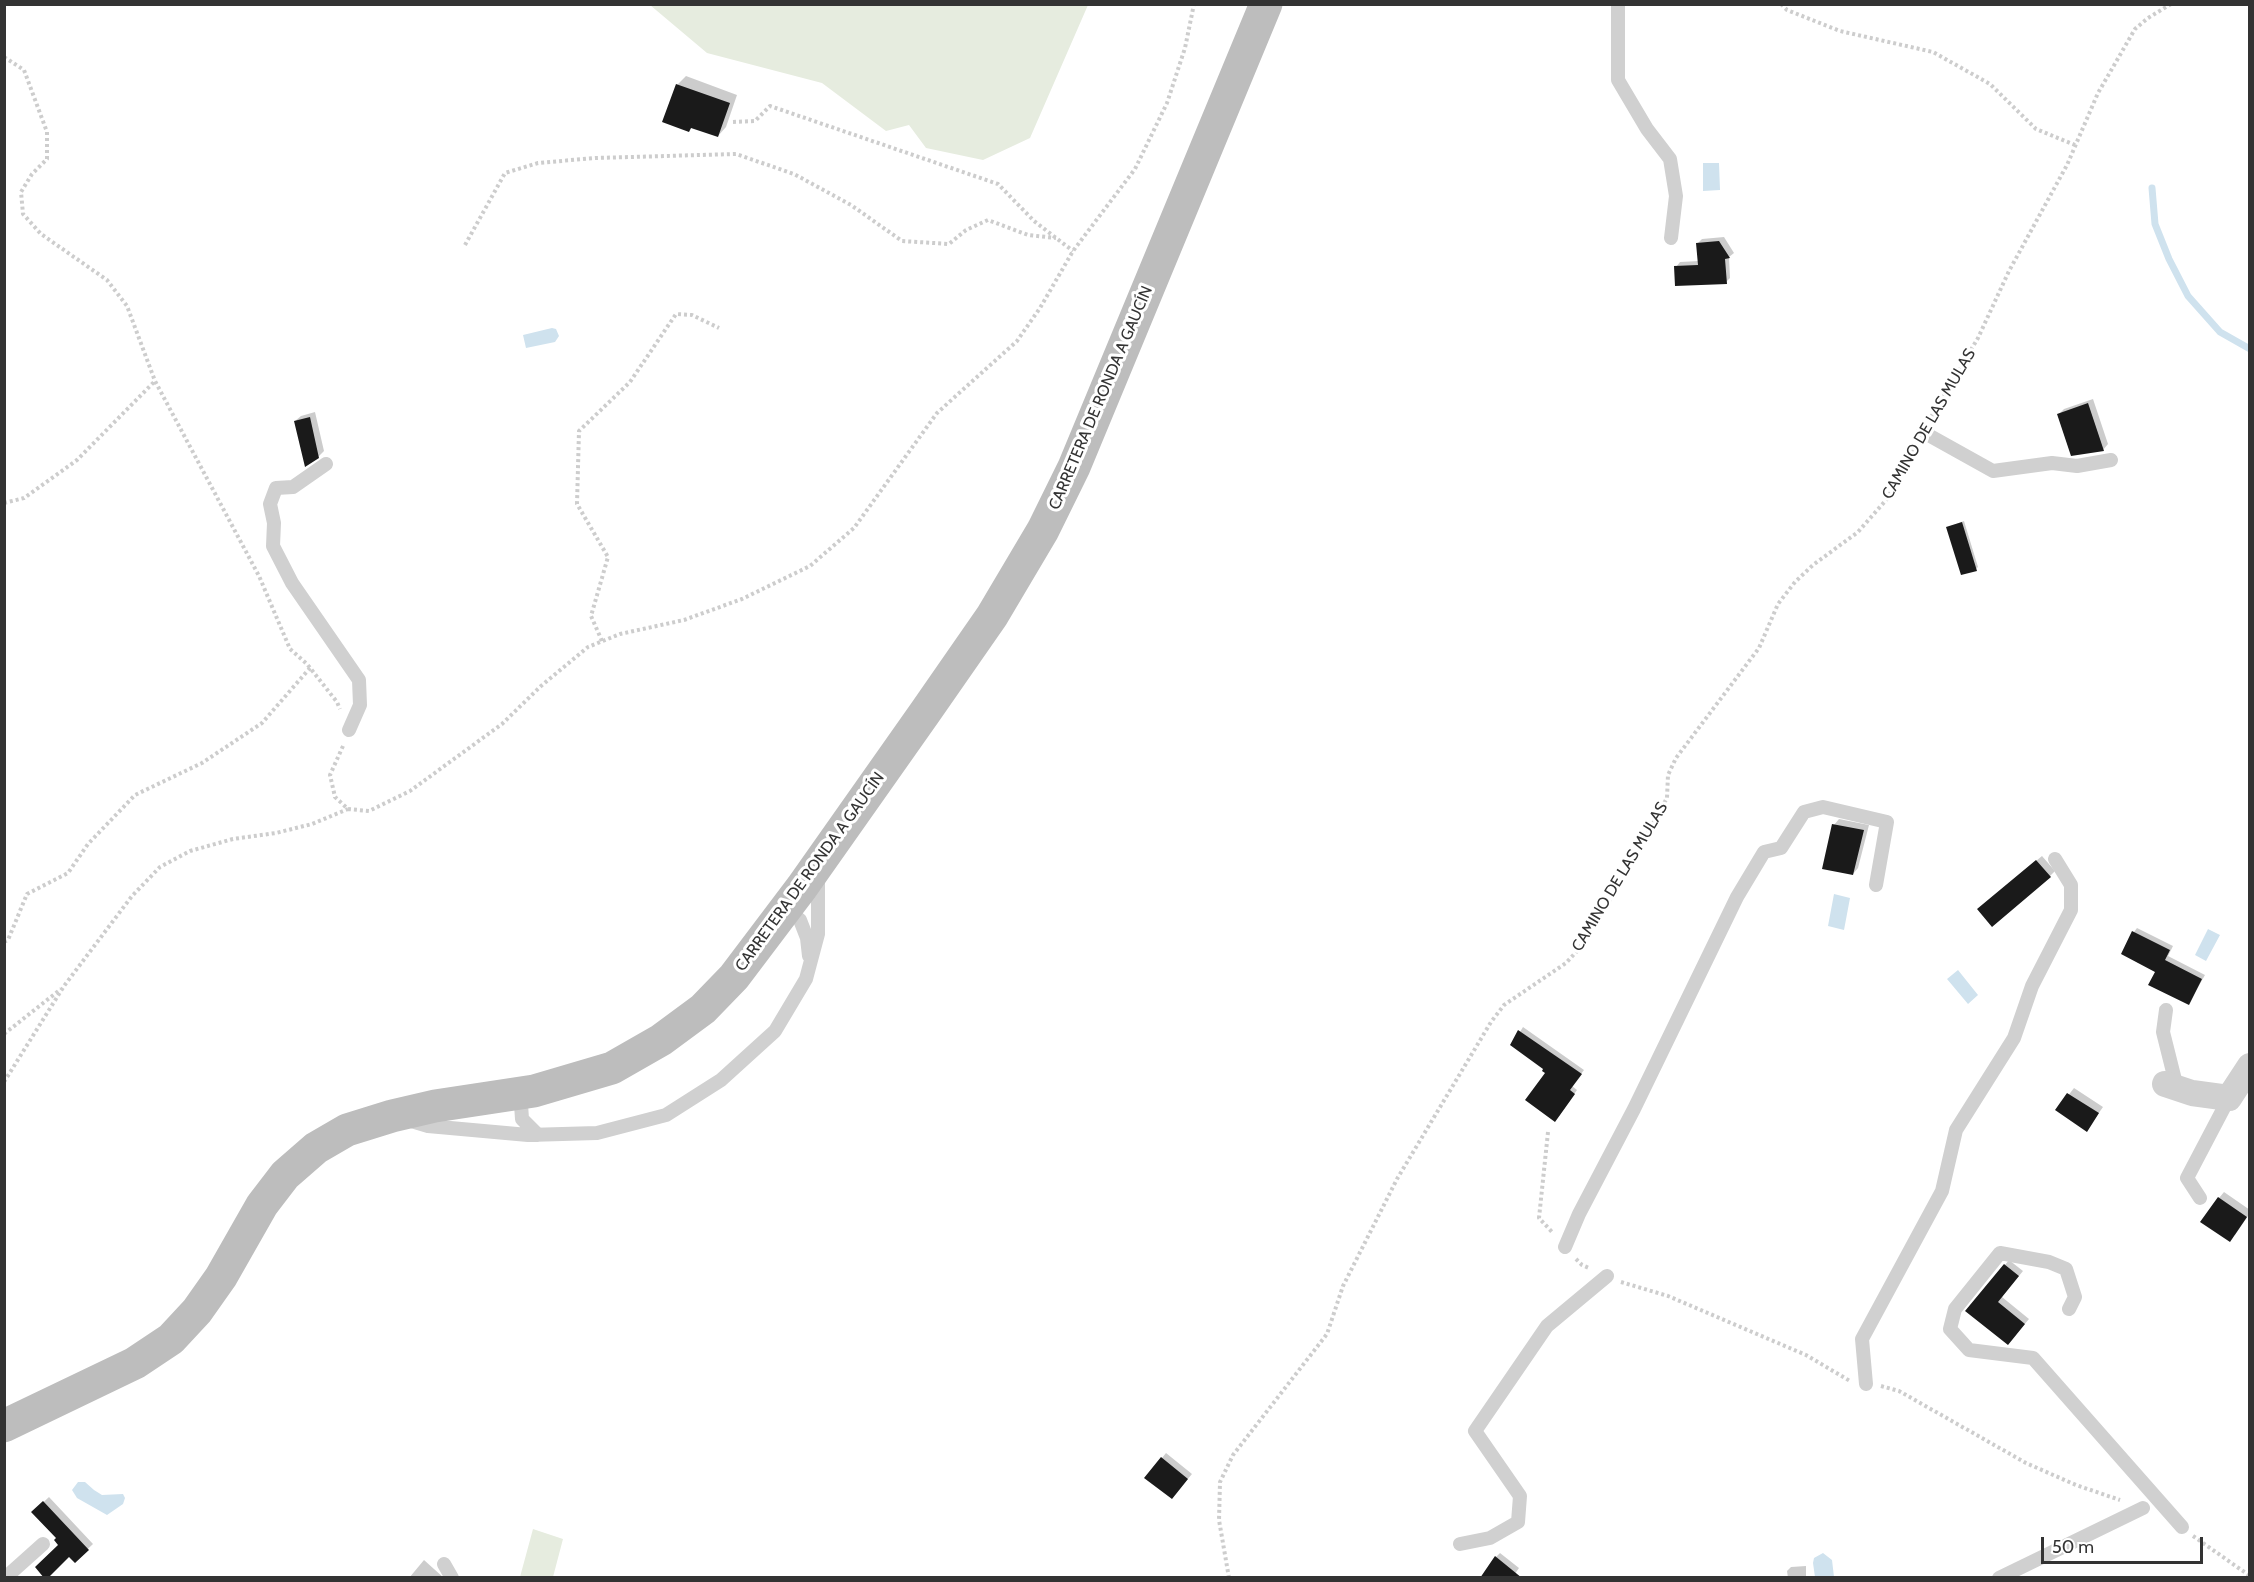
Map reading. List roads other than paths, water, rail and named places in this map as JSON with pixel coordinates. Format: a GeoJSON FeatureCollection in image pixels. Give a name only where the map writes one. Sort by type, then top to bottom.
{"type":"FeatureCollection","features":[{"type":"Feature","properties":{"kind":"main road","name":"CARRETERA DE RONDA A GAUCÍN"},"geometry":{"type":"LineString","coordinates":[[4,1426],[135,1363],[171,1339],[197,1311],[221,1277],[262,1205],[285,1175],[316,1148],[347,1130],[392,1116],[435,1106],[534,1091],[612,1068],[661,1040],[703,1009],[734,977],[825,855],[985,625],[1043,530],[1074,467],[1266,4]]}},
{"type":"Feature","properties":{"kind":"street"},"geometry":{"type":"LineString","coordinates":[[2171,1086],[2192,1093],[2229,1098],[2250,1066]]}},
{"type":"Feature","properties":{"kind":"lane"},"geometry":{"type":"LineString","coordinates":[[1618,4],[1618,80],[1647,129],[1670,159],[1676,196],[1671,238]]}},
{"type":"Feature","properties":{"kind":"lane"},"geometry":{"type":"LineString","coordinates":[[1923,432],[1993,471],[2052,463],[2078,466],[2111,460]]}},
{"type":"Feature","properties":{"kind":"lane"},"geometry":{"type":"LineString","coordinates":[[326,464],[293,487],[276,488],[270,504],[274,523],[273,546],[292,583],[359,680],[360,705],[349,730]]}},
{"type":"Feature","properties":{"kind":"lane"},"geometry":{"type":"LineString","coordinates":[[1565,1247],[1579,1214],[1634,1109],[1737,897],[1764,852],[1781,848],[1804,812],[1823,807],[1887,822],[1876,885]]}},
{"type":"Feature","properties":{"kind":"lane"},"geometry":{"type":"LineString","coordinates":[[392,1116],[428,1126],[538,1135],[597,1133],[666,1114],[722,1080],[775,1031],[806,980],[810,967],[818,934],[818,882],[825,855]]}},
{"type":"Feature","properties":{"kind":"lane"},"geometry":{"type":"LineString","coordinates":[[1866,1383],[1862,1339],[1942,1191],[1956,1131],[2014,1038],[2032,986],[2071,910],[2071,885],[2055,860]]}},
{"type":"Feature","properties":{"kind":"lane"},"geometry":{"type":"LineString","coordinates":[[783,913],[790,912],[800,920],[807,938],[810,967]]}},
{"type":"Feature","properties":{"kind":"lane"},"geometry":{"type":"LineString","coordinates":[[2166,1010],[2163,1032],[2171,1086]]}},
{"type":"Feature","properties":{"kind":"lane"},"geometry":{"type":"LineString","coordinates":[[534,1091],[521,1104],[522,1119],[538,1135]]}},
{"type":"Feature","properties":{"kind":"lane"},"geometry":{"type":"LineString","coordinates":[[2200,1198],[2187,1178],[2229,1098]]}},
{"type":"Feature","properties":{"kind":"lane"},"geometry":{"type":"LineString","coordinates":[[2069,1309],[2074,1297],[2066,1269],[2049,1262],[2000,1253],[1955,1309],[1950,1329],[1969,1350],[2033,1358],[2182,1527]]}},
{"type":"Feature","properties":{"kind":"lane"},"geometry":{"type":"LineString","coordinates":[[1460,1544],[1490,1538],[1518,1522],[1520,1496],[1475,1431],[1547,1326],[1607,1276]]}},
{"type":"Feature","properties":{"kind":"lane"},"geometry":{"type":"LineString","coordinates":[[1999,1578],[2143,1508]]}},
{"type":"Feature","properties":{"kind":"lane"},"geometry":{"type":"LineString","coordinates":[[5,1578],[43,1544]]}},
{"type":"Feature","properties":{"kind":"lane"},"geometry":{"type":"LineString","coordinates":[[444,1564],[452,1578]]}},
{"type":"Feature","properties":{"kind":"water"},"geometry":{"type":"Polygon","coordinates":[[[1703,163],[1719,163],[1720,190],[1703,191],[1703,163]]]}},
{"type":"Feature","properties":{"kind":"water"},"geometry":{"type":"Polygon","coordinates":[[[556,329],[559,336],[555,342],[526,348],[523,335],[556,329]]]}},
{"type":"Feature","properties":{"kind":"water"},"geometry":{"type":"Polygon","coordinates":[[[1834,894],[1850,898],[1844,930],[1828,926],[1834,894]]]}},
{"type":"Feature","properties":{"kind":"water"},"geometry":{"type":"Polygon","coordinates":[[[2208,929],[2220,935],[2206,961],[2195,955],[2208,929]]]}},
{"type":"Feature","properties":{"kind":"water"},"geometry":{"type":"Polygon","coordinates":[[[1958,970],[1978,995],[1968,1004],[1947,979],[1958,970]]]}},
{"type":"Feature","properties":{"kind":"water"},"geometry":{"type":"Polygon","coordinates":[[[78,1482],[85,1482],[102,1495],[123,1494],[125,1498],[123,1504],[107,1515],[77,1498],[72,1490],[78,1482]]]}},
{"type":"Feature","properties":{"kind":"water"},"geometry":{"type":"Polygon","coordinates":[[[1823,1553],[1832,1560],[1834,1577],[1815,1577],[1814,1558],[1823,1553]]]}},
{"type":"Feature","properties":{"kind":"waterway"},"geometry":{"type":"LineString","coordinates":[[2152,188],[2155,224],[2169,259],[2188,296],[2220,332],[2250,349]]}}]}
